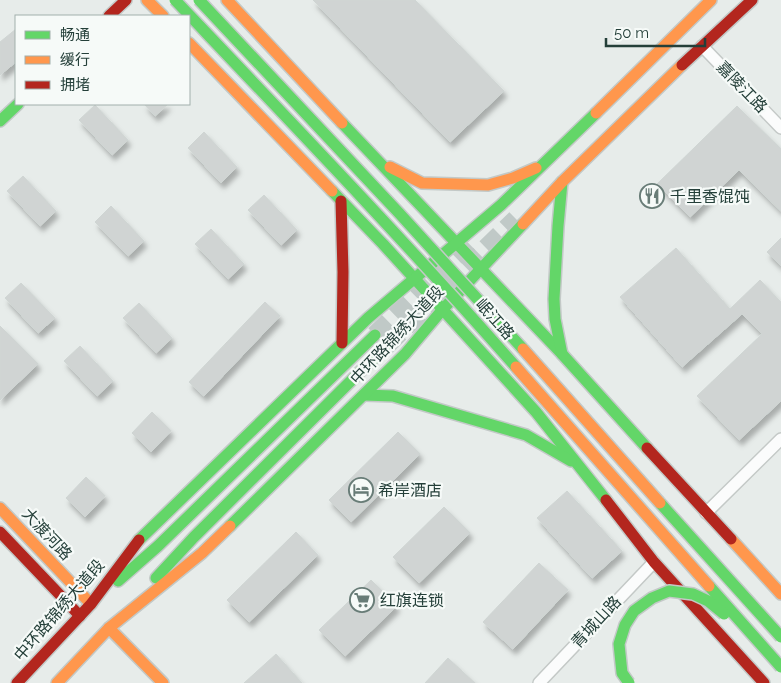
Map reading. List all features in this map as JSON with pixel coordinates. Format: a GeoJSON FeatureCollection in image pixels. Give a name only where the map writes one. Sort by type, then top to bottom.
{"type":"FeatureCollection","features":[{"type":"Feature","properties":{"kind":"main road"},"geometry":{"type":"LineString","coordinates":[[110,15],[126,0]]}},
{"type":"Feature","properties":{"kind":"main road"},"geometry":{"type":"LineString","coordinates":[[147,0],[162,15]]}},
{"type":"Feature","properties":{"kind":"main road","name":"岷江路"},"geometry":{"type":"LineString","coordinates":[[175,0],[189,15]]}},
{"type":"Feature","properties":{"kind":"main road","name":"岷江路"},"geometry":{"type":"LineString","coordinates":[[199,0],[428,244],[781,637]]}},
{"type":"Feature","properties":{"kind":"main road","name":"岷江路"},"geometry":{"type":"LineString","coordinates":[[227,0],[562,354],[781,594]]}},
{"type":"Feature","properties":{"kind":"main road","name":"中环路锦绣大道段"},"geometry":{"type":"LineString","coordinates":[[17,683],[91,604],[139,540],[368,318],[501,205],[711,0]]}},
{"type":"Feature","properties":{"kind":"main road","name":"中环路锦绣大道段"},"geometry":{"type":"LineString","coordinates":[[58,683],[109,628],[202,553],[364,394],[404,354],[443,309],[562,182],[752,0]]}},
{"type":"Feature","properties":{"kind":"main road","name":"岷江路"},"geometry":{"type":"LineString","coordinates":[[190,16],[471,316],[781,668]]}},
{"type":"Feature","properties":{"kind":"main road","name":"岷江路"},"geometry":{"type":"LineString","coordinates":[[190,44],[415,278],[536,412],[654,562],[764,683]]}},
{"type":"Feature","properties":{"kind":"main road"},"geometry":{"type":"LineString","coordinates":[[0,121],[17,105]]}},
{"type":"Feature","properties":{"kind":"main road"},"geometry":{"type":"LineString","coordinates":[[376,159],[422,183],[488,185],[513,178],[541,166]]}},
{"type":"Feature","properties":{"kind":"main road"},"geometry":{"type":"LineString","coordinates":[[562,182],[554,300],[562,354]]}},
{"type":"Feature","properties":{"kind":"main road"},"geometry":{"type":"LineString","coordinates":[[341,201],[344,239],[342,344]]}},
{"type":"Feature","properties":{"kind":"main road"},"geometry":{"type":"LineString","coordinates":[[91,604],[158,546],[375,334]]}},
{"type":"Feature","properties":{"kind":"main road"},"geometry":{"type":"LineString","coordinates":[[163,683],[109,628],[194,537],[386,346]]}},
{"type":"Feature","properties":{"kind":"main road"},"geometry":{"type":"LineString","coordinates":[[364,394],[393,396],[526,435],[581,467]]}},
{"type":"Feature","properties":{"kind":"main road","name":"大渡河路"},"geometry":{"type":"LineString","coordinates":[[0,508],[91,604]]}},
{"type":"Feature","properties":{"kind":"main road","name":"大渡河路"},"geometry":{"type":"LineString","coordinates":[[0,532],[80,616]]}},
{"type":"Feature","properties":{"kind":"main road"},"geometry":{"type":"LineString","coordinates":[[629,683],[622,673],[619,644],[625,624],[634,611],[652,598],[669,591],[693,594],[708,601],[759,642]]}},
{"type":"Feature","properties":{"kind":"street","name":"嘉陵江路"},"geometry":{"type":"LineString","coordinates":[[702,46],[781,128]]}},
{"type":"Feature","properties":{"kind":"street"},"geometry":{"type":"LineString","coordinates":[[706,513],[781,439]]}},
{"type":"Feature","properties":{"kind":"street","name":"青城山路"},"geometry":{"type":"LineString","coordinates":[[539,683],[654,562]]}},
{"type":"Feature","properties":{"kind":"building"},"geometry":{"type":"Polygon","coordinates":[[[313,0],[415,0],[504,91],[450,142],[313,0]]]}},
{"type":"Feature","properties":{"kind":"building"},"geometry":{"type":"Polygon","coordinates":[[[15,30],[15,63],[0,75],[0,42],[15,30]]]}},
{"type":"Feature","properties":{"kind":"building"},"geometry":{"type":"Polygon","coordinates":[[[95,105],[128,140],[112,155],[79,120],[95,105]]]}},
{"type":"Feature","properties":{"kind":"building"},"geometry":{"type":"Polygon","coordinates":[[[145,105],[167,105],[155,116],[145,105]]]}},
{"type":"Feature","properties":{"kind":"building"},"geometry":{"type":"Polygon","coordinates":[[[737,106],[781,149],[781,211],[739,170],[690,217],[657,184],[737,106]]]}},
{"type":"Feature","properties":{"kind":"building"},"geometry":{"type":"Polygon","coordinates":[[[204,132],[237,167],[221,183],[188,148],[204,132]]]}},
{"type":"Feature","properties":{"kind":"building"},"geometry":{"type":"Polygon","coordinates":[[[23,176],[56,211],[40,226],[7,191],[23,176]]]}},
{"type":"Feature","properties":{"kind":"building"},"geometry":{"type":"Polygon","coordinates":[[[264,195],[297,230],[281,245],[248,210],[264,195]]]}},
{"type":"Feature","properties":{"kind":"building"},"geometry":{"type":"Polygon","coordinates":[[[111,206],[144,241],[128,256],[95,222],[111,206]]]}},
{"type":"Feature","properties":{"kind":"building"},"geometry":{"type":"Polygon","coordinates":[[[211,229],[244,264],[228,279],[195,244],[211,229]]]}},
{"type":"Feature","properties":{"kind":"building"},"geometry":{"type":"Polygon","coordinates":[[[781,238],[781,266],[767,252],[781,238]]]}},
{"type":"Feature","properties":{"kind":"building"},"geometry":{"type":"Polygon","coordinates":[[[676,248],[730,309],[760,280],[781,302],[781,401],[739,440],[697,396],[762,334],[742,314],[682,367],[620,297],[676,248]]]}},
{"type":"Feature","properties":{"kind":"building"},"geometry":{"type":"Polygon","coordinates":[[[21,283],[55,318],[38,333],[5,298],[21,283]]]}},
{"type":"Feature","properties":{"kind":"building"},"geometry":{"type":"Polygon","coordinates":[[[265,302],[280,316],[204,396],[189,382],[265,302]]]}},
{"type":"Feature","properties":{"kind":"building"},"geometry":{"type":"Polygon","coordinates":[[[139,303],[172,338],[156,353],[123,318],[139,303]]]}},
{"type":"Feature","properties":{"kind":"building"},"geometry":{"type":"Polygon","coordinates":[[[0,326],[38,364],[0,400],[0,326]]]}},
{"type":"Feature","properties":{"kind":"building"},"geometry":{"type":"Polygon","coordinates":[[[80,346],[113,381],[97,396],[64,361],[80,346]]]}},
{"type":"Feature","properties":{"kind":"building"},"geometry":{"type":"Polygon","coordinates":[[[152,412],[171,431],[151,452],[132,433],[152,412]]]}},
{"type":"Feature","properties":{"kind":"building"},"geometry":{"type":"Polygon","coordinates":[[[398,432],[420,454],[351,522],[329,500],[398,432]]]}},
{"type":"Feature","properties":{"kind":"building"},"geometry":{"type":"Polygon","coordinates":[[[86,477],[105,496],[85,517],[66,498],[86,477]]]}},
{"type":"Feature","properties":{"kind":"building"},"geometry":{"type":"Polygon","coordinates":[[[567,491],[622,551],[592,578],[537,518],[567,491]]]}},
{"type":"Feature","properties":{"kind":"building"},"geometry":{"type":"Polygon","coordinates":[[[444,507],[470,533],[419,583],[393,557],[444,507]]]}},
{"type":"Feature","properties":{"kind":"building"},"geometry":{"type":"Polygon","coordinates":[[[296,532],[318,555],[249,622],[227,600],[296,532]]]}},
{"type":"Feature","properties":{"kind":"building"},"geometry":{"type":"Polygon","coordinates":[[[539,563],[568,590],[513,649],[483,622],[539,563]]]}},
{"type":"Feature","properties":{"kind":"building"},"geometry":{"type":"Polygon","coordinates":[[[371,580],[397,606],[345,656],[319,630],[371,580]]]}},
{"type":"Feature","properties":{"kind":"building"},"geometry":{"type":"Polygon","coordinates":[[[276,654],[302,683],[244,683],[276,654]]]}},
{"type":"Feature","properties":{"kind":"building"},"geometry":{"type":"Polygon","coordinates":[[[448,658],[475,683],[425,683],[448,658]]]}},
{"type":"Feature","properties":{"kind":"tunnel"},"geometry":{"type":"LineString","coordinates":[[386,346],[516,219]]}},
{"type":"Feature","properties":{"kind":"tunnel"},"geometry":{"type":"LineString","coordinates":[[375,335],[474,238]]}},
{"type":"Feature","properties":{"kind":"traffic: fast"},"geometry":{"type":"LineString","coordinates":[[175,0],[189,15]]}},
{"type":"Feature","properties":{"kind":"traffic: fast"},"geometry":{"type":"LineString","coordinates":[[199,0],[399,213],[523,349]]}},
{"type":"Feature","properties":{"kind":"traffic: fast"},"geometry":{"type":"LineString","coordinates":[[190,16],[390,228],[516,367]]}},
{"type":"Feature","properties":{"kind":"traffic: fast"},"geometry":{"type":"LineString","coordinates":[[0,121],[17,105]]}},
{"type":"Feature","properties":{"kind":"traffic: fast"},"geometry":{"type":"LineString","coordinates":[[139,540],[368,318],[501,205],[596,113]]}},
{"type":"Feature","properties":{"kind":"traffic: fast"},"geometry":{"type":"LineString","coordinates":[[342,123],[562,354],[647,448]]}},
{"type":"Feature","properties":{"kind":"traffic: fast"},"geometry":{"type":"LineString","coordinates":[[562,182],[554,299],[555,319],[562,354]]}},
{"type":"Feature","properties":{"kind":"traffic: fast"},"geometry":{"type":"LineString","coordinates":[[332,191],[383,244],[536,412],[606,500]]}},
{"type":"Feature","properties":{"kind":"traffic: fast"},"geometry":{"type":"LineString","coordinates":[[230,526],[405,354],[443,309],[523,224]]}},
{"type":"Feature","properties":{"kind":"traffic: fast"},"geometry":{"type":"LineString","coordinates":[[118,581],[158,546],[375,335]]}},
{"type":"Feature","properties":{"kind":"traffic: fast"},"geometry":{"type":"LineString","coordinates":[[156,578],[194,537],[386,346]]}},
{"type":"Feature","properties":{"kind":"traffic: fast"},"geometry":{"type":"LineString","coordinates":[[364,395],[393,396],[526,435],[571,461]]}},
{"type":"Feature","properties":{"kind":"traffic: fast"},"geometry":{"type":"LineString","coordinates":[[660,503],[781,637]]}},
{"type":"Feature","properties":{"kind":"traffic: fast"},"geometry":{"type":"LineString","coordinates":[[709,586],[781,667]]}},
{"type":"Feature","properties":{"kind":"traffic: fast"},"geometry":{"type":"LineString","coordinates":[[629,683],[622,673],[619,644],[625,625],[634,611],[652,598],[669,591],[693,594],[708,601],[724,614]]}},
{"type":"Feature","properties":{"kind":"traffic: slow"},"geometry":{"type":"LineString","coordinates":[[147,0],[162,15]]}},
{"type":"Feature","properties":{"kind":"traffic: slow"},"geometry":{"type":"LineString","coordinates":[[227,0],[342,123]]}},
{"type":"Feature","properties":{"kind":"traffic: slow"},"geometry":{"type":"LineString","coordinates":[[596,113],[711,0]]}},
{"type":"Feature","properties":{"kind":"traffic: slow"},"geometry":{"type":"LineString","coordinates":[[190,44],[332,191]]}},
{"type":"Feature","properties":{"kind":"traffic: slow"},"geometry":{"type":"LineString","coordinates":[[523,224],[562,182],[682,65]]}},
{"type":"Feature","properties":{"kind":"traffic: slow"},"geometry":{"type":"LineString","coordinates":[[390,167],[422,183],[488,185],[513,178],[536,168]]}},
{"type":"Feature","properties":{"kind":"traffic: slow"},"geometry":{"type":"LineString","coordinates":[[523,349],[660,503]]}},
{"type":"Feature","properties":{"kind":"traffic: slow"},"geometry":{"type":"LineString","coordinates":[[516,367],[709,586]]}},
{"type":"Feature","properties":{"kind":"traffic: slow"},"geometry":{"type":"LineString","coordinates":[[0,508],[91,604]]}},
{"type":"Feature","properties":{"kind":"traffic: slow"},"geometry":{"type":"LineString","coordinates":[[57,683],[109,628],[202,553],[230,526]]}},
{"type":"Feature","properties":{"kind":"traffic: slow"},"geometry":{"type":"LineString","coordinates":[[731,539],[781,594]]}},
{"type":"Feature","properties":{"kind":"traffic: slow"},"geometry":{"type":"LineString","coordinates":[[109,628],[163,683]]}},
{"type":"Feature","properties":{"kind":"traffic: jam"},"geometry":{"type":"LineString","coordinates":[[110,15],[126,0]]}},
{"type":"Feature","properties":{"kind":"traffic: jam"},"geometry":{"type":"LineString","coordinates":[[682,65],[752,0]]}},
{"type":"Feature","properties":{"kind":"traffic: jam"},"geometry":{"type":"LineString","coordinates":[[341,201],[342,343]]}},
{"type":"Feature","properties":{"kind":"traffic: jam"},"geometry":{"type":"LineString","coordinates":[[647,448],[731,539]]}},
{"type":"Feature","properties":{"kind":"traffic: jam"},"geometry":{"type":"LineString","coordinates":[[606,500],[654,562],[764,683]]}},
{"type":"Feature","properties":{"kind":"traffic: jam"},"geometry":{"type":"LineString","coordinates":[[0,532],[80,616]]}},
{"type":"Feature","properties":{"kind":"traffic: jam"},"geometry":{"type":"LineString","coordinates":[[17,683],[91,604],[139,540]]}},
{"type":"Feature","properties":{"kind":"place","name":"千里香馄饨"},"geometry":{"type":"Point","coordinates":[652,196]}},
{"type":"Feature","properties":{"kind":"place","name":"希岸酒店"},"geometry":{"type":"Point","coordinates":[361,490]}},
{"type":"Feature","properties":{"kind":"place","name":"红旗连锁"},"geometry":{"type":"Point","coordinates":[362,600]}}]}
